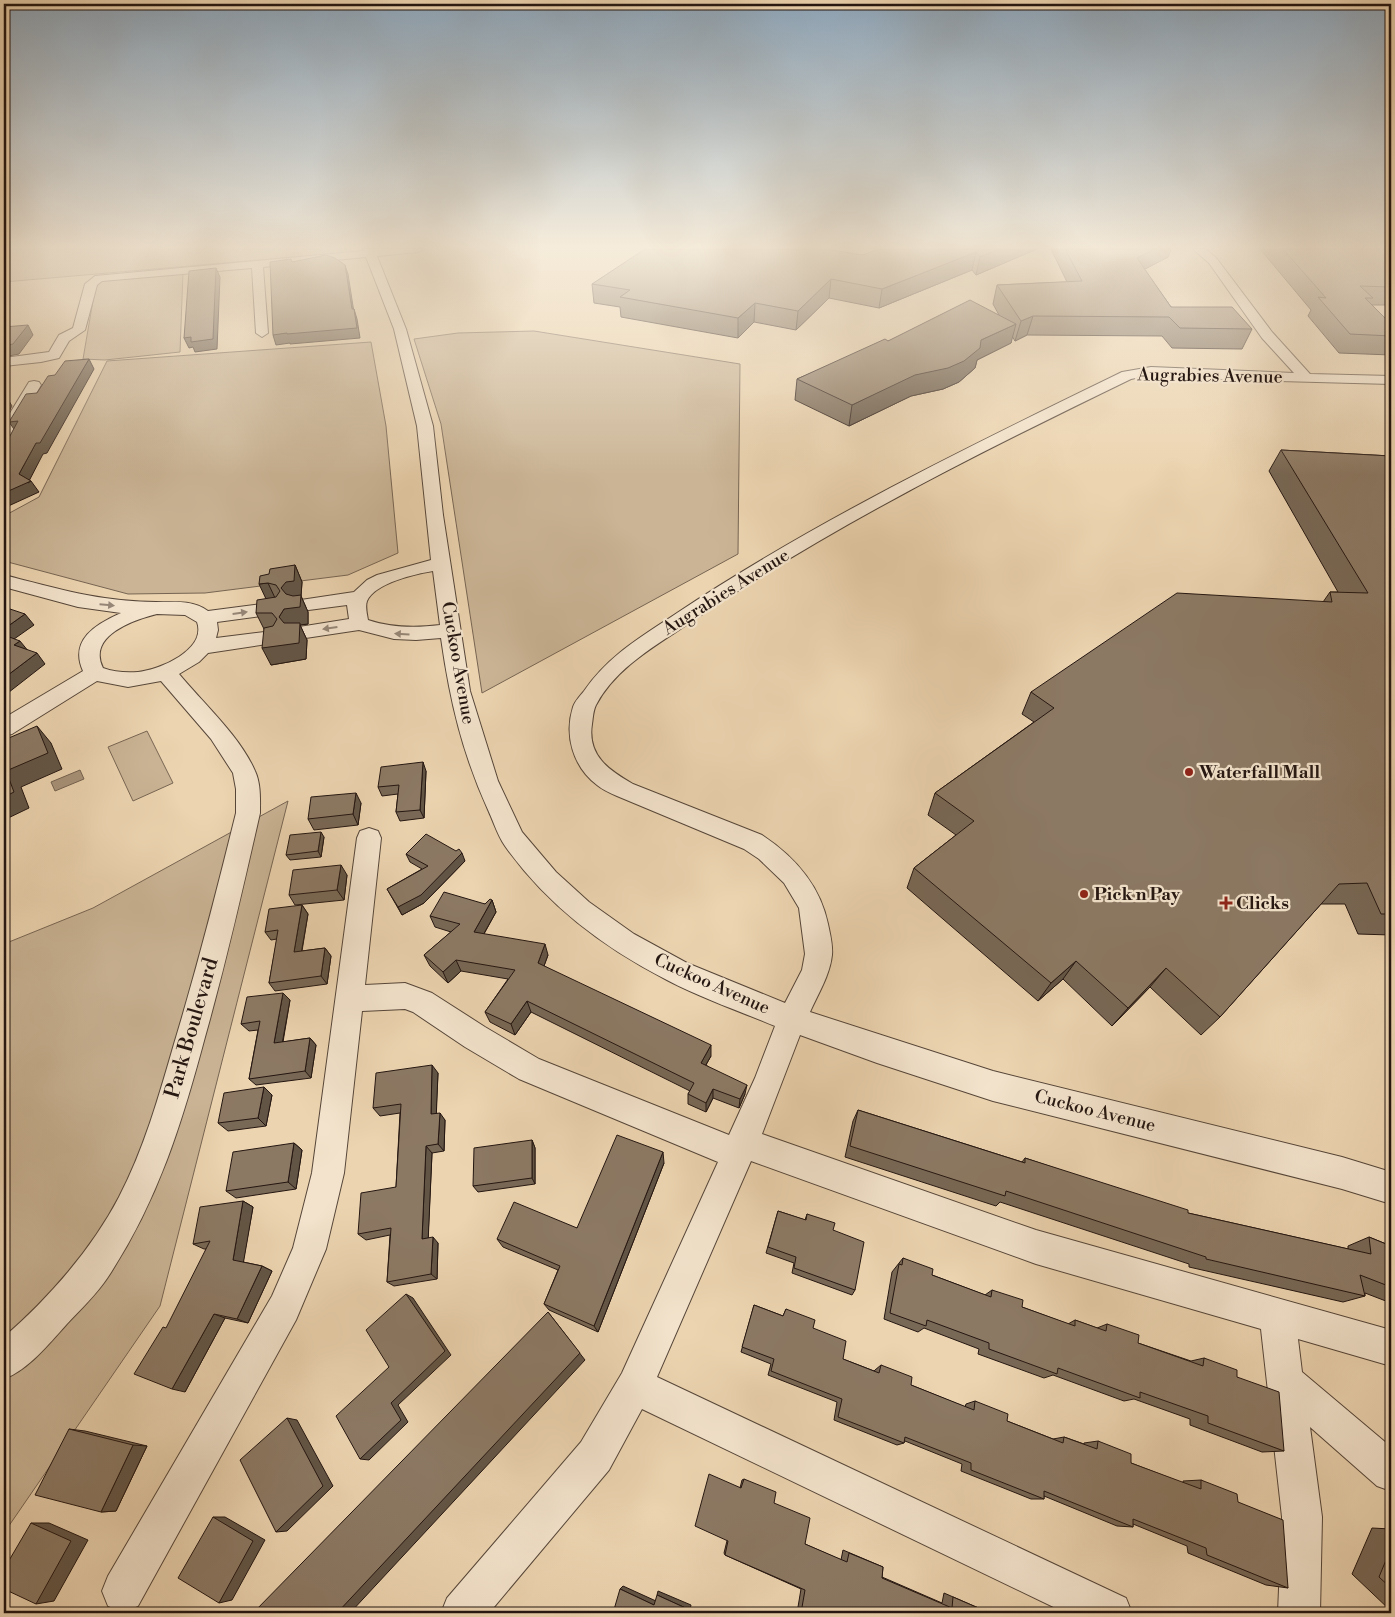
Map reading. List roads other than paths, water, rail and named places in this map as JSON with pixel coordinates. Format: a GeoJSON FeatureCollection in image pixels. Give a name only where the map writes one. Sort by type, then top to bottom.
{"type":"FeatureCollection","features":[{"type":"Feature","properties":{"kind":"street"},"geometry":{"type":"LineString","coordinates":[[4,362],[54,355],[64,338],[79,330],[80,324]]}},
{"type":"Feature","properties":{"kind":"street"},"geometry":{"type":"LineString","coordinates":[[261,324],[262,332]]}},
{"type":"Feature","properties":{"kind":"street","name":"Cuckoo Avenue"},"geometry":{"type":"LineString","coordinates":[[398,324],[425,426],[440,564],[459,692],[472,739],[486,782],[513,838],[547,879],[580,910],[642,952],[677,972],[792,1019],[877,1049],[993,1086],[1342,1173],[1391,1188]]}},
{"type":"Feature","properties":{"kind":"street"},"geometry":{"type":"LineString","coordinates":[[1240,376],[1270,361],[1272,353],[1265,333],[1259,324]]}},
{"type":"Feature","properties":{"kind":"street"},"geometry":{"type":"LineString","coordinates":[[1265,333],[1305,358]]}},
{"type":"Feature","properties":{"kind":"street"},"geometry":{"type":"LineString","coordinates":[[1265,333],[1311,370]]}},
{"type":"Feature","properties":{"kind":"street","name":"Augrabies Avenue"},"geometry":{"type":"LineString","coordinates":[[462,1613],[595,1456],[635,1386],[769,1081],[792,1019],[815,971],[819,954],[814,916],[804,891],[782,864],[768,852],[752,842],[625,790],[605,779],[588,762],[580,730],[584,706],[595,688],[626,656],[720,593],[908,484],[1127,375],[1151,371],[1240,376],[1311,370],[1385,379]]}},
{"type":"Feature","properties":{"kind":"street"},"geometry":{"type":"LineString","coordinates":[[4,435],[34,385]]}},
{"type":"Feature","properties":{"kind":"street"},"geometry":{"type":"LineString","coordinates":[[301,605],[359,597],[372,586],[391,575],[440,564]]}},
{"type":"Feature","properties":{"kind":"street"},"geometry":{"type":"LineString","coordinates":[[4,581],[92,604],[157,608],[177,607],[193,610],[204,618],[209,626],[208,636],[202,647],[192,657],[166,672],[129,680],[107,678],[96,673],[88,662],[90,618],[84,608],[60,596]]}},
{"type":"Feature","properties":{"kind":"street"},"geometry":{"type":"LineString","coordinates":[[359,597],[356,610],[360,624]]}},
{"type":"Feature","properties":{"kind":"street"},"geometry":{"type":"LineString","coordinates":[[90,646],[96,638],[113,624],[137,613],[157,608]]}},
{"type":"Feature","properties":{"kind":"street"},"geometry":{"type":"LineString","coordinates":[[204,618],[276,608]]}},
{"type":"Feature","properties":{"kind":"street"},"geometry":{"type":"LineString","coordinates":[[299,633],[360,624],[376,630],[397,634],[418,635],[450,630]]}},
{"type":"Feature","properties":{"kind":"street"},"geometry":{"type":"LineString","coordinates":[[202,647],[273,636]]}},
{"type":"Feature","properties":{"kind":"street","name":"Park Boulevard"},"geometry":{"type":"LineString","coordinates":[[4,1362],[30,1338],[95,1267],[130,1210],[152,1161],[176,1089],[204,992],[248,813],[248,789],[244,772],[219,733],[197,710],[166,672]]}},
{"type":"Feature","properties":{"kind":"street"},"geometry":{"type":"LineString","coordinates":[[4,728],[96,673]]}},
{"type":"Feature","properties":{"kind":"street"},"geometry":{"type":"LineString","coordinates":[[124,1591],[284,1308],[309,1249],[328,1173],[369,838]]}},
{"type":"Feature","properties":{"kind":"street"},"geometry":{"type":"LineString","coordinates":[[348,999],[405,996],[422,1002],[529,1069],[740,1148],[1036,1248],[1391,1348]]}},
{"type":"Feature","properties":{"kind":"street"},"geometry":{"type":"LineString","coordinates":[[1277,1316],[1302,1518],[1299,1613]]}},
{"type":"Feature","properties":{"kind":"street"},"geometry":{"type":"LineString","coordinates":[[1286,1382],[1391,1472]]}},
{"type":"Feature","properties":{"kind":"street"},"geometry":{"type":"LineString","coordinates":[[635,1386],[1111,1613]]}},
{"type":"Feature","properties":{"kind":"place","name":"Waterfall Mall"},"geometry":{"type":"Point","coordinates":[1189,772]}},
{"type":"Feature","properties":{"kind":"place","name":"Pick n Pay"},"geometry":{"type":"Point","coordinates":[1084,894]}},
{"type":"Feature","properties":{"kind":"place","name":"Clicks"},"geometry":{"type":"Point","coordinates":[1226,903]}}]}
